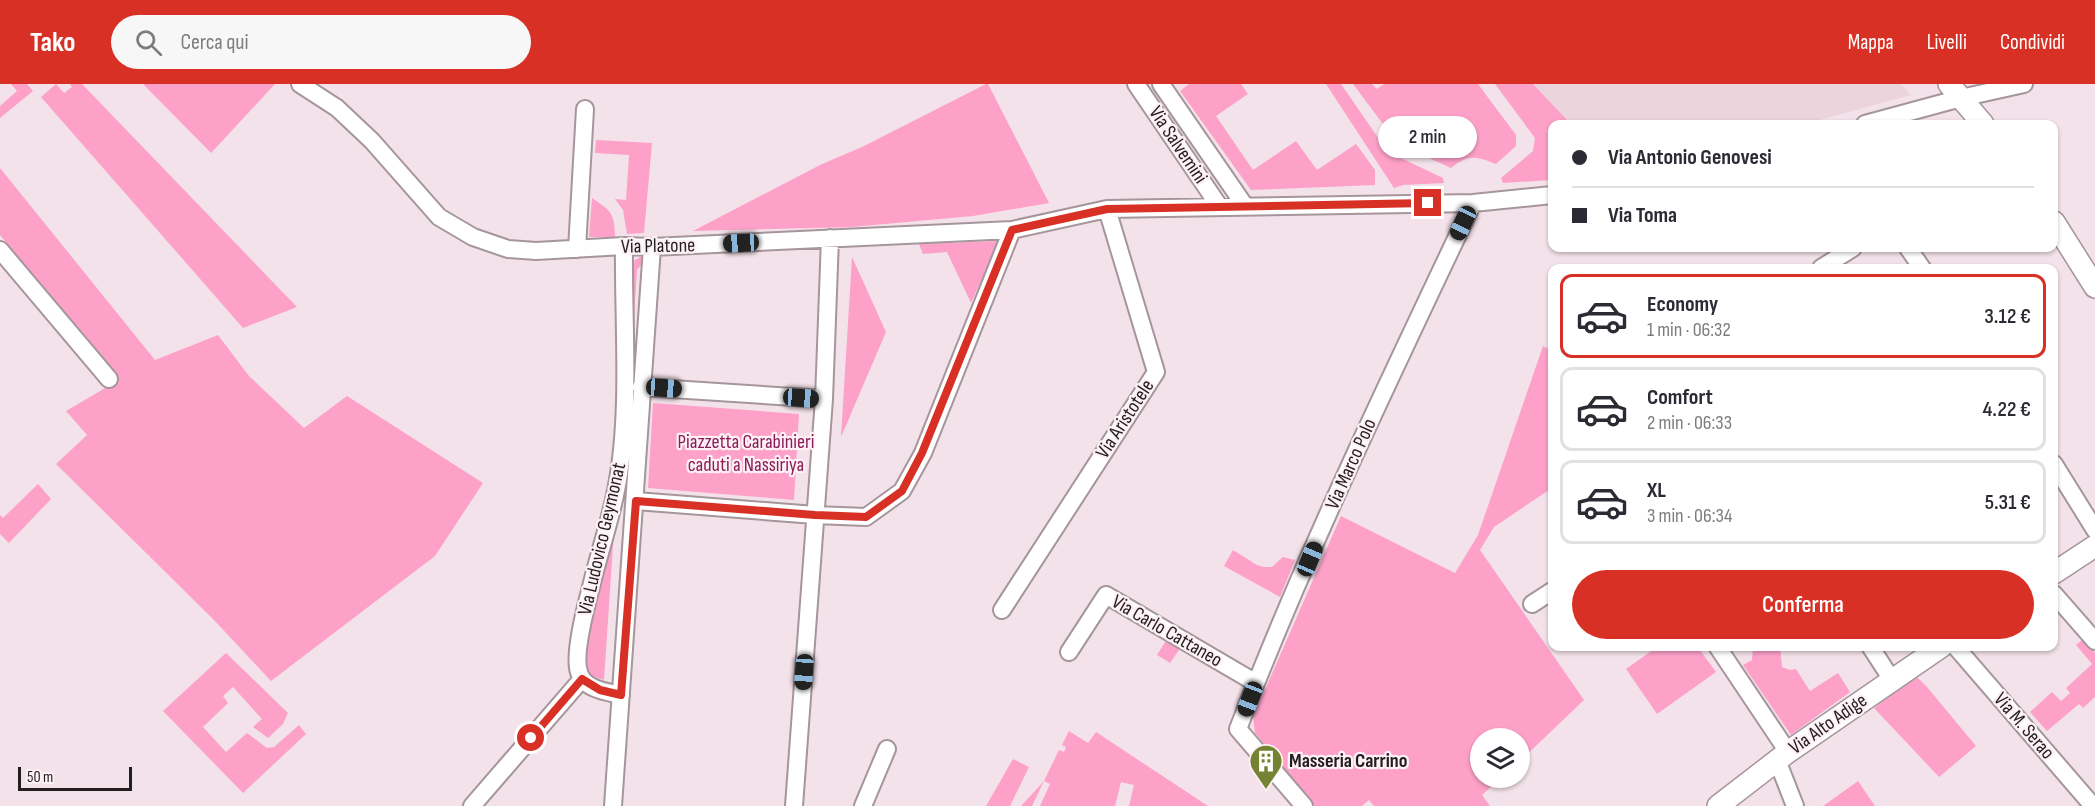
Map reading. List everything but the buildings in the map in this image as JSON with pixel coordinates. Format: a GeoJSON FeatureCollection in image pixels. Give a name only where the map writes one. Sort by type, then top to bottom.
{"type":"FeatureCollection","features":[{"type":"Feature","properties":{"kind":"street","name":"Via Platone"},"geometry":{"type":"LineString","coordinates":[[300,84],[337,108],[372,141],[431,208],[451,225],[473,237],[508,249],[536,251],[624,246],[652,247],[1012,230],[1107,209],[1473,203],[1548,195]]}},
{"type":"Feature","properties":{"kind":"street","name":"Via Salvemini"},"geometry":{"type":"LineString","coordinates":[[1136,84],[1219,206]]}},
{"type":"Feature","properties":{"kind":"street"},"geometry":{"type":"LineString","coordinates":[[1876,120],[1955,91],[2024,84]]}},
{"type":"Feature","properties":{"kind":"street","name":"Via Salvemini"},"geometry":{"type":"LineString","coordinates":[[1168,87],[1245,206]]}},
{"type":"Feature","properties":{"kind":"street"},"geometry":{"type":"LineString","coordinates":[[1955,91],[1980,120]]}},
{"type":"Feature","properties":{"kind":"street"},"geometry":{"type":"LineString","coordinates":[[577,249],[585,109]]}},
{"type":"Feature","properties":{"kind":"street","name":"Via Marco Polo"},"geometry":{"type":"LineString","coordinates":[[1304,806],[1238,729],[1366,429],[1473,203]]}},
{"type":"Feature","properties":{"kind":"street","name":"Via Aristotele"},"geometry":{"type":"LineString","coordinates":[[1002,610],[1156,372],[1107,209]]}},
{"type":"Feature","properties":{"kind":"street"},"geometry":{"type":"LineString","coordinates":[[2058,228],[2095,287]]}},
{"type":"Feature","properties":{"kind":"street"},"geometry":{"type":"LineString","coordinates":[[636,501],[866,517],[902,491],[922,453],[1012,230]]}},
{"type":"Feature","properties":{"kind":"street"},"geometry":{"type":"LineString","coordinates":[[794,806],[824,399],[830,238]]}},
{"type":"Feature","properties":{"kind":"street","name":"Via Ludovico Geymonat"},"geometry":{"type":"LineString","coordinates":[[582,679],[578,663],[585,611],[614,499],[621,453],[624,413],[624,246]]}},
{"type":"Feature","properties":{"kind":"street","name":"Via Ludovico Geymonat"},"geometry":{"type":"LineString","coordinates":[[613,806],[652,247]]}},
{"type":"Feature","properties":{"kind":"street"},"geometry":{"type":"LineString","coordinates":[[0,250],[109,379]]}},
{"type":"Feature","properties":{"kind":"street"},"geometry":{"type":"LineString","coordinates":[[1827,264],[1847,252]]}},
{"type":"Feature","properties":{"kind":"street"},"geometry":{"type":"LineString","coordinates":[[641,387],[824,399]]}},
{"type":"Feature","properties":{"kind":"street"},"geometry":{"type":"LineString","coordinates":[[2058,470],[2095,530]]}},
{"type":"Feature","properties":{"kind":"street"},"geometry":{"type":"LineString","coordinates":[[2058,570],[2095,546]]}},
{"type":"Feature","properties":{"kind":"street"},"geometry":{"type":"LineString","coordinates":[[1532,604],[1548,594]]}},
{"type":"Feature","properties":{"kind":"street","name":"Via Carlo Cattaneo"},"geometry":{"type":"LineString","coordinates":[[1069,652],[1106,595],[1256,683]]}},
{"type":"Feature","properties":{"kind":"street"},"geometry":{"type":"LineString","coordinates":[[2058,599],[2095,641]]}},
{"type":"Feature","properties":{"kind":"street"},"geometry":{"type":"LineString","coordinates":[[1720,651],[1782,756],[1795,806]]}},
{"type":"Feature","properties":{"kind":"street"},"geometry":{"type":"LineString","coordinates":[[1873,651],[1892,680]]}},
{"type":"Feature","properties":{"kind":"street","name":"Via Alto Adige"},"geometry":{"type":"LineString","coordinates":[[1718,806],[1782,756],[1935,651]]}},
{"type":"Feature","properties":{"kind":"street","name":"Via M. Serao"},"geometry":{"type":"LineString","coordinates":[[1959,651],[2093,806]]}},
{"type":"Feature","properties":{"kind":"street"},"geometry":{"type":"LineString","coordinates":[[472,806],[582,679],[600,690],[621,695]]}},
{"type":"Feature","properties":{"kind":"street"},"geometry":{"type":"LineString","coordinates":[[863,806],[887,749]]}},
{"type":"Feature","properties":{"kind":"shaded area"},"geometry":{"type":"Polygon","coordinates":[[[1533,84],[1901,84],[1911,95],[1820,120],[1567,120],[1533,84]]]}},
{"type":"Feature","properties":{"kind":"green space"},"geometry":{"type":"Polygon","coordinates":[[[11,84],[27,84],[33,91],[0,118],[0,106],[17,91],[11,84]]]}},
{"type":"Feature","properties":{"kind":"green space"},"geometry":{"type":"Polygon","coordinates":[[[56,84],[64,93],[72,87],[70,84],[82,84],[297,307],[243,328],[41,97],[56,84]]]}},
{"type":"Feature","properties":{"kind":"green space"},"geometry":{"type":"Polygon","coordinates":[[[143,84],[275,84],[211,153],[143,84]]]}},
{"type":"Feature","properties":{"kind":"green space"},"geometry":{"type":"Polygon","coordinates":[[[986,84],[1049,203],[973,216],[852,227],[693,231],[820,165],[862,147],[986,84]]]}},
{"type":"Feature","properties":{"kind":"green space"},"geometry":{"type":"Polygon","coordinates":[[[1189,84],[1241,84],[1248,94],[1216,116],[1253,170],[1296,141],[1317,170],[1356,144],[1375,170],[1375,185],[1251,190],[1180,91],[1189,84]]]}},
{"type":"Feature","properties":{"kind":"green space"},"geometry":{"type":"Polygon","coordinates":[[[1326,84],[1341,84],[1388,152],[1443,178],[1444,183],[1403,185],[1394,188],[1326,84]]]}},
{"type":"Feature","properties":{"kind":"green space"},"geometry":{"type":"Polygon","coordinates":[[[1353,84],[1372,84],[1377,89],[1384,84],[1478,84],[1516,135],[1516,146],[1496,164],[1483,159],[1467,158],[1451,168],[1398,144],[1353,84]]]}},
{"type":"Feature","properties":{"kind":"green space"},"geometry":{"type":"Polygon","coordinates":[[[1495,84],[1533,84],[1567,120],[1548,120],[1548,180],[1503,183],[1501,178],[1533,151],[1535,138],[1495,84]]]}},
{"type":"Feature","properties":{"kind":"green space"},"geometry":{"type":"Polygon","coordinates":[[[596,140],[652,143],[644,233],[627,234],[623,210],[615,199],[626,200],[629,155],[595,153],[596,140]]]}},
{"type":"Feature","properties":{"kind":"green space"},"geometry":{"type":"Polygon","coordinates":[[[0,168],[155,360],[218,335],[249,376],[304,428],[347,396],[483,483],[435,556],[271,681],[214,620],[56,464],[87,435],[66,411],[119,380],[0,235],[0,168]]]}},
{"type":"Feature","properties":{"kind":"green space"},"geometry":{"type":"Polygon","coordinates":[[[592,198],[610,213],[614,222],[615,237],[589,237],[592,198]]]}},
{"type":"Feature","properties":{"kind":"green space"},"geometry":{"type":"Polygon","coordinates":[[[999,241],[971,303],[947,252],[923,254],[919,244],[999,241]]]}},
{"type":"Feature","properties":{"kind":"green space"},"geometry":{"type":"Polygon","coordinates":[[[642,256],[641,265],[637,270],[628,406],[631,267],[635,260],[642,256]]]}},
{"type":"Feature","properties":{"kind":"green space"},"geometry":{"type":"Polygon","coordinates":[[[852,257],[886,332],[841,437],[852,257]]]}},
{"type":"Feature","properties":{"kind":"green space"},"geometry":{"type":"Polygon","coordinates":[[[1543,346],[1548,349],[1548,491],[1494,527],[1480,550],[1584,700],[1530,751],[1530,728],[1470,728],[1470,788],[1490,788],[1482,795],[1490,806],[1374,806],[1369,800],[1362,806],[1314,806],[1255,733],[1253,717],[1341,516],[1455,573],[1478,535],[1543,346]]]}},
{"type":"Feature","properties":{"kind":"green space","name":"Piazzetta Carabinieri caduti a Nassiriya"},"geometry":{"type":"Polygon","coordinates":[[[653,403],[799,414],[794,500],[648,488],[653,403]]]}},
{"type":"Feature","properties":{"kind":"green space"},"geometry":{"type":"Polygon","coordinates":[[[38,484],[51,499],[9,543],[0,534],[0,515],[3,518],[38,484]]]}},
{"type":"Feature","properties":{"kind":"green space"},"geometry":{"type":"Polygon","coordinates":[[[614,530],[604,680],[588,675],[583,655],[589,615],[614,530]]]}},
{"type":"Feature","properties":{"kind":"green space"},"geometry":{"type":"Polygon","coordinates":[[[1233,550],[1264,567],[1272,567],[1283,557],[1295,560],[1280,597],[1224,566],[1233,550]]]}},
{"type":"Feature","properties":{"kind":"green space"},"geometry":{"type":"Polygon","coordinates":[[[1167,639],[1181,647],[1170,663],[1157,655],[1167,639]]]}},
{"type":"Feature","properties":{"kind":"green space"},"geometry":{"type":"Polygon","coordinates":[[[2083,639],[2095,653],[2095,697],[2083,708],[2079,704],[2047,731],[2030,712],[2052,692],[2061,701],[2070,693],[2066,688],[2092,664],[2076,645],[2083,639]]]}},
{"type":"Feature","properties":{"kind":"green space"},"geometry":{"type":"Polygon","coordinates":[[[1651,651],[1701,651],[1716,672],[1657,714],[1626,669],[1651,651]]]}},
{"type":"Feature","properties":{"kind":"green space"},"geometry":{"type":"Polygon","coordinates":[[[1753,651],[1780,651],[1782,667],[1790,670],[1796,669],[1810,691],[1838,673],[1850,692],[1791,735],[1743,665],[1752,660],[1753,651]]]}},
{"type":"Feature","properties":{"kind":"green space"},"geometry":{"type":"Polygon","coordinates":[[[226,653],[288,713],[283,724],[268,738],[253,727],[262,719],[233,687],[223,696],[228,703],[203,727],[226,752],[247,733],[267,748],[274,747],[299,725],[306,734],[243,793],[163,711],[226,653]]]}},
{"type":"Feature","properties":{"kind":"green space"},"geometry":{"type":"Polygon","coordinates":[[[1916,676],[1976,746],[1939,777],[1874,708],[1916,676]]]}},
{"type":"Feature","properties":{"kind":"green space"},"geometry":{"type":"Polygon","coordinates":[[[1069,731],[1088,743],[1096,732],[1208,806],[1129,806],[1134,785],[1121,782],[1115,806],[1040,806],[1050,784],[1044,781],[1059,750],[1064,752],[1066,747],[1062,745],[1069,731]]]}},
{"type":"Feature","properties":{"kind":"green space"},"geometry":{"type":"Polygon","coordinates":[[[1013,759],[1029,767],[1010,806],[986,806],[1013,759]]]}},
{"type":"Feature","properties":{"kind":"green space"},"geometry":{"type":"Polygon","coordinates":[[[1044,781],[1032,806],[1021,806],[1044,781]]]}},
{"type":"Feature","properties":{"kind":"green space"},"geometry":{"type":"Polygon","coordinates":[[[1858,781],[1875,806],[1823,806],[1858,781]]]}},
{"type":"Feature","properties":{"kind":"place","name":"Masseria Carrino"},"geometry":{"type":"Point","coordinates":[1266,790]}},
{"type":"Feature","properties":{"kind":"route"},"geometry":{"type":"LineString","coordinates":[[531,738],[582,679],[600,690],[621,695],[636,501],[866,517],[902,491],[922,453],[1012,230],[1107,209],[1428,203]]}}]}
